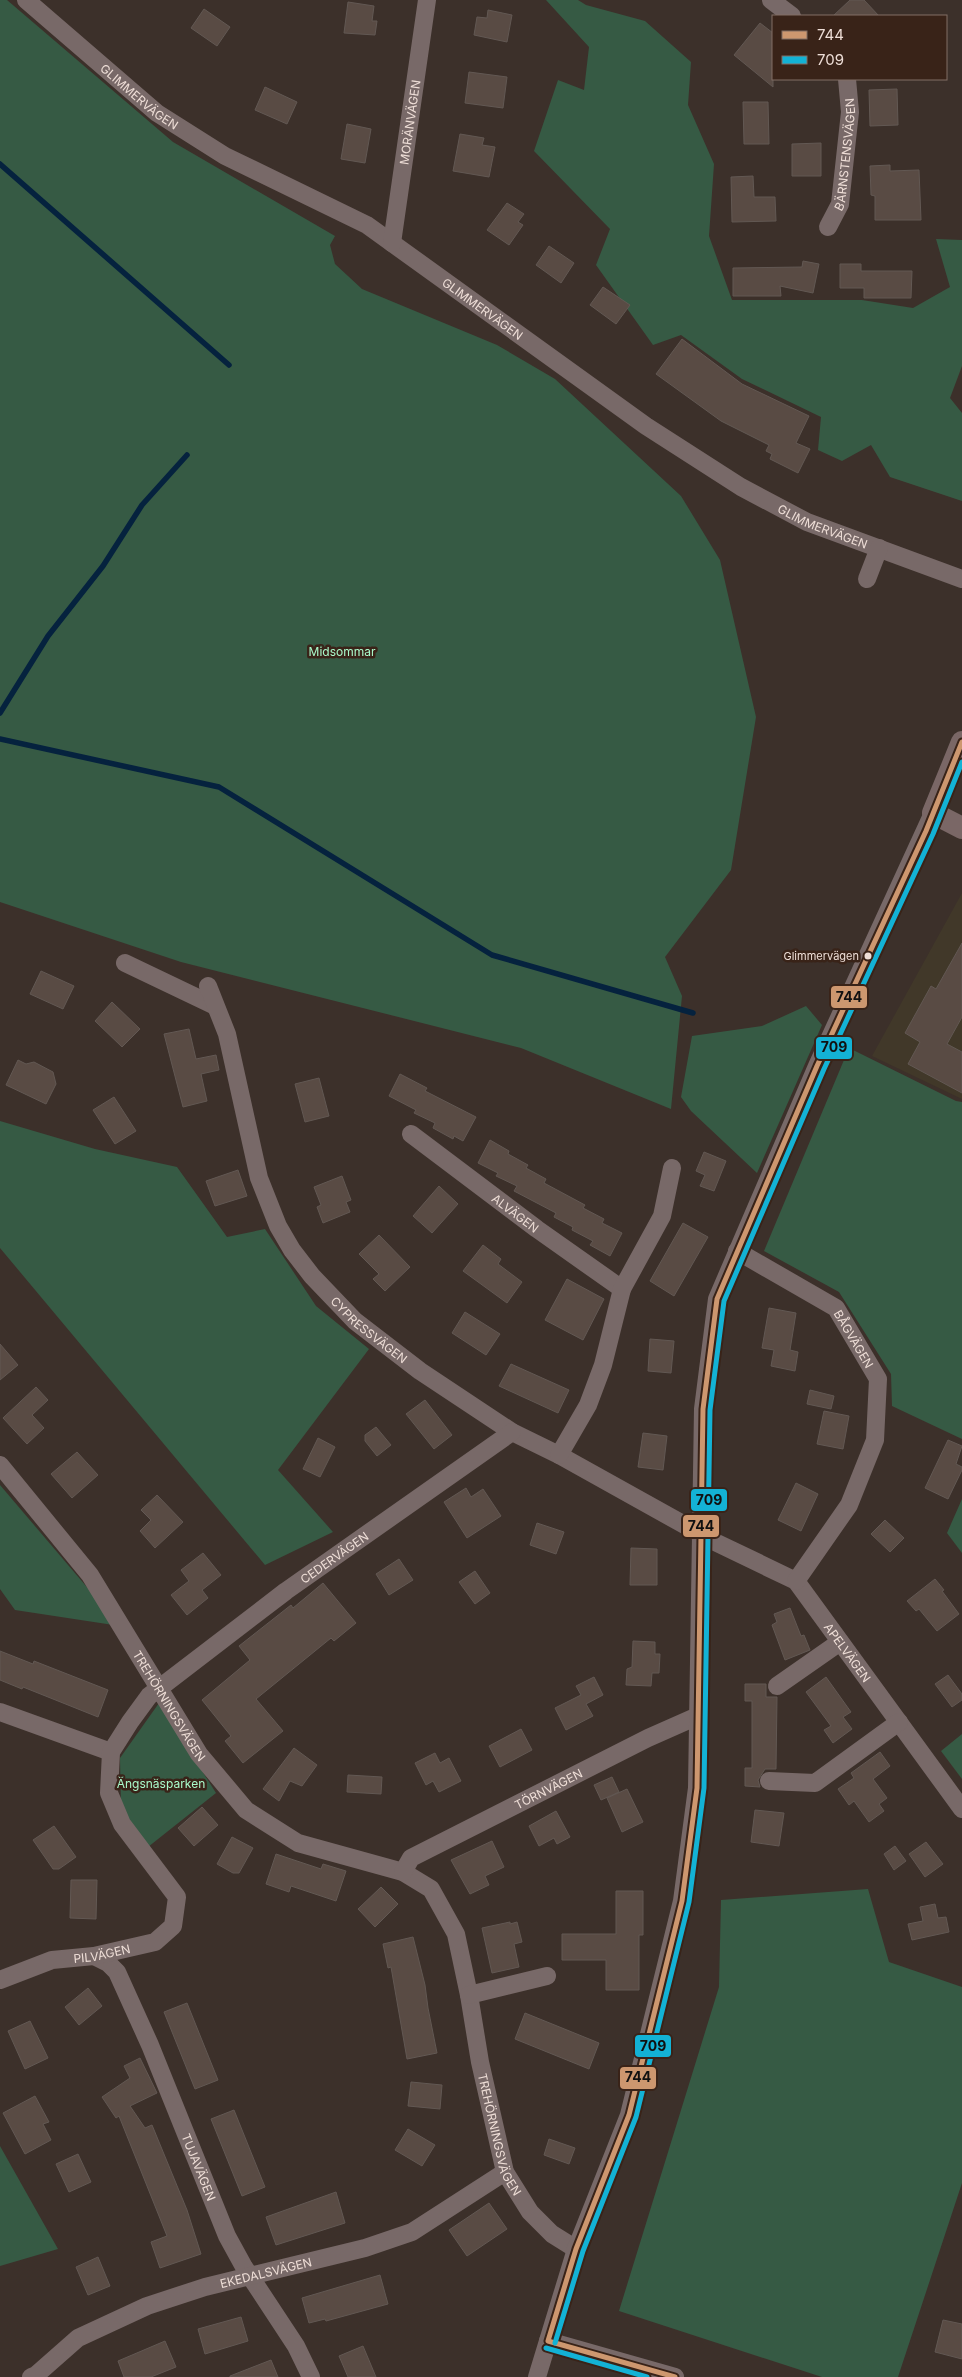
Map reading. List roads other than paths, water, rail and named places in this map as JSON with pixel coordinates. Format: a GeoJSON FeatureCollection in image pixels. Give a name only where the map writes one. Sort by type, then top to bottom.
{"type":"FeatureCollection","features":[{"type":"Feature","properties":{"kind":"main road"},"geometry":{"type":"LineString","coordinates":[[962,742],[934,813],[962,828]]}},
{"type":"Feature","properties":{"kind":"street","name":"GLIMMERVÄGEN"},"geometry":{"type":"LineString","coordinates":[[26,0],[158,113],[225,156],[367,225],[646,426],[734,482],[807,522],[962,580]]}},
{"type":"Feature","properties":{"kind":"street","name":"MORÄNVÄGEN"},"geometry":{"type":"LineString","coordinates":[[392,243],[427,0]]}},
{"type":"Feature","properties":{"kind":"street"},"geometry":{"type":"LineString","coordinates":[[771,0],[791,15]]}},
{"type":"Feature","properties":{"kind":"street","name":"BÄRNSTENSVÄGEN"},"geometry":{"type":"LineString","coordinates":[[828,227],[840,204],[850,112],[847,80]]}},
{"type":"Feature","properties":{"kind":"street"},"geometry":{"type":"LineString","coordinates":[[867,578],[878,548]]}},
{"type":"Feature","properties":{"kind":"street"},"geometry":{"type":"LineString","coordinates":[[537,2377],[576,2249],[629,2115],[682,1901],[697,1788],[700,1715],[703,1409],[718,1300],[736,1251],[820,1059],[934,813]]}},
{"type":"Feature","properties":{"kind":"street"},"geometry":{"type":"LineString","coordinates":[[125,963],[215,1006]]}},
{"type":"Feature","properties":{"kind":"street","name":"CYPRESSVÄGEN"},"geometry":{"type":"LineString","coordinates":[[208,986],[227,1034],[259,1178],[278,1226],[292,1250],[312,1276],[355,1321],[420,1371],[512,1432],[702,1533]]}},
{"type":"Feature","properties":{"kind":"street","name":"ALVÄGEN"},"geometry":{"type":"LineString","coordinates":[[412,1134],[537,1229],[622,1289]]}},
{"type":"Feature","properties":{"kind":"street"},"geometry":{"type":"LineString","coordinates":[[558,1455],[588,1404],[603,1365],[622,1289],[662,1216],[672,1168]]}},
{"type":"Feature","properties":{"kind":"street","name":"BÅGVÄGEN"},"geometry":{"type":"LineString","coordinates":[[736,1251],[836,1308],[878,1379],[875,1440],[849,1505],[796,1581]]}},
{"type":"Feature","properties":{"kind":"street","name":"CEDERVÄGEN"},"geometry":{"type":"LineString","coordinates":[[111,1752],[149,1696],[286,1591],[512,1432]]}},
{"type":"Feature","properties":{"kind":"street","name":"TREHÖRNINGSVÄGEN"},"geometry":{"type":"LineString","coordinates":[[0,1465],[90,1575],[199,1754],[246,1810],[298,1843],[403,1872],[431,1889],[456,1934],[469,1994],[480,2062],[505,2172],[530,2212],[552,2234],[576,2249]]}},
{"type":"Feature","properties":{"kind":"street","name":"APELVÄGEN"},"geometry":{"type":"LineString","coordinates":[[702,1533],[725,1547],[796,1581],[962,1809]]}},
{"type":"Feature","properties":{"kind":"street"},"geometry":{"type":"LineString","coordinates":[[777,1686],[840,1642]]}},
{"type":"Feature","properties":{"kind":"street"},"geometry":{"type":"LineString","coordinates":[[0,1712],[111,1752]]}},
{"type":"Feature","properties":{"kind":"street","name":"TÖRNVÄGEN"},"geometry":{"type":"LineString","coordinates":[[403,1872],[411,1858],[648,1738],[700,1715]]}},
{"type":"Feature","properties":{"kind":"street"},"geometry":{"type":"LineString","coordinates":[[769,1781],[815,1783],[899,1722]]}},
{"type":"Feature","properties":{"kind":"street","name":"PILVÄGEN"},"geometry":{"type":"LineString","coordinates":[[0,1980],[52,1960],[94,1956],[155,1942],[173,1926],[177,1898],[122,1824],[109,1793],[111,1752]]}},
{"type":"Feature","properties":{"kind":"street","name":"TUJAVÄGEN"},"geometry":{"type":"LineString","coordinates":[[94,1956],[108,1963],[117,1972],[150,2045],[227,2236],[244,2267],[296,2346],[311,2377]]}},
{"type":"Feature","properties":{"kind":"street"},"geometry":{"type":"LineString","coordinates":[[469,1994],[547,1976]]}},
{"type":"Feature","properties":{"kind":"street","name":"EKEDALSVÄGEN"},"geometry":{"type":"LineString","coordinates":[[31,2377],[78,2338],[161,2300],[366,2248],[412,2232],[505,2172]]}},
{"type":"Feature","properties":{"kind":"street"},"geometry":{"type":"LineString","coordinates":[[548,2341],[675,2377]]}},
{"type":"Feature","properties":{"kind":"waterway"},"geometry":{"type":"LineString","coordinates":[[0,164],[229,365]]}},
{"type":"Feature","properties":{"kind":"waterway"},"geometry":{"type":"LineString","coordinates":[[0,713],[48,636],[103,566],[142,505],[187,455]]}},
{"type":"Feature","properties":{"kind":"waterway"},"geometry":{"type":"LineString","coordinates":[[0,739],[219,787],[492,955],[693,1013]]}},
{"type":"Feature","properties":{"kind":"place","name":"Glimmervägen"},"geometry":{"type":"Point","coordinates":[868,956]}},
{"type":"Feature","properties":{"kind":"park label","name":"Midsommar"},"geometry":{"type":"Point","coordinates":[342,651]}},
{"type":"Feature","properties":{"kind":"park label","name":"Ängsnäsparken"},"geometry":{"type":"Point","coordinates":[161,1783]}}]}
